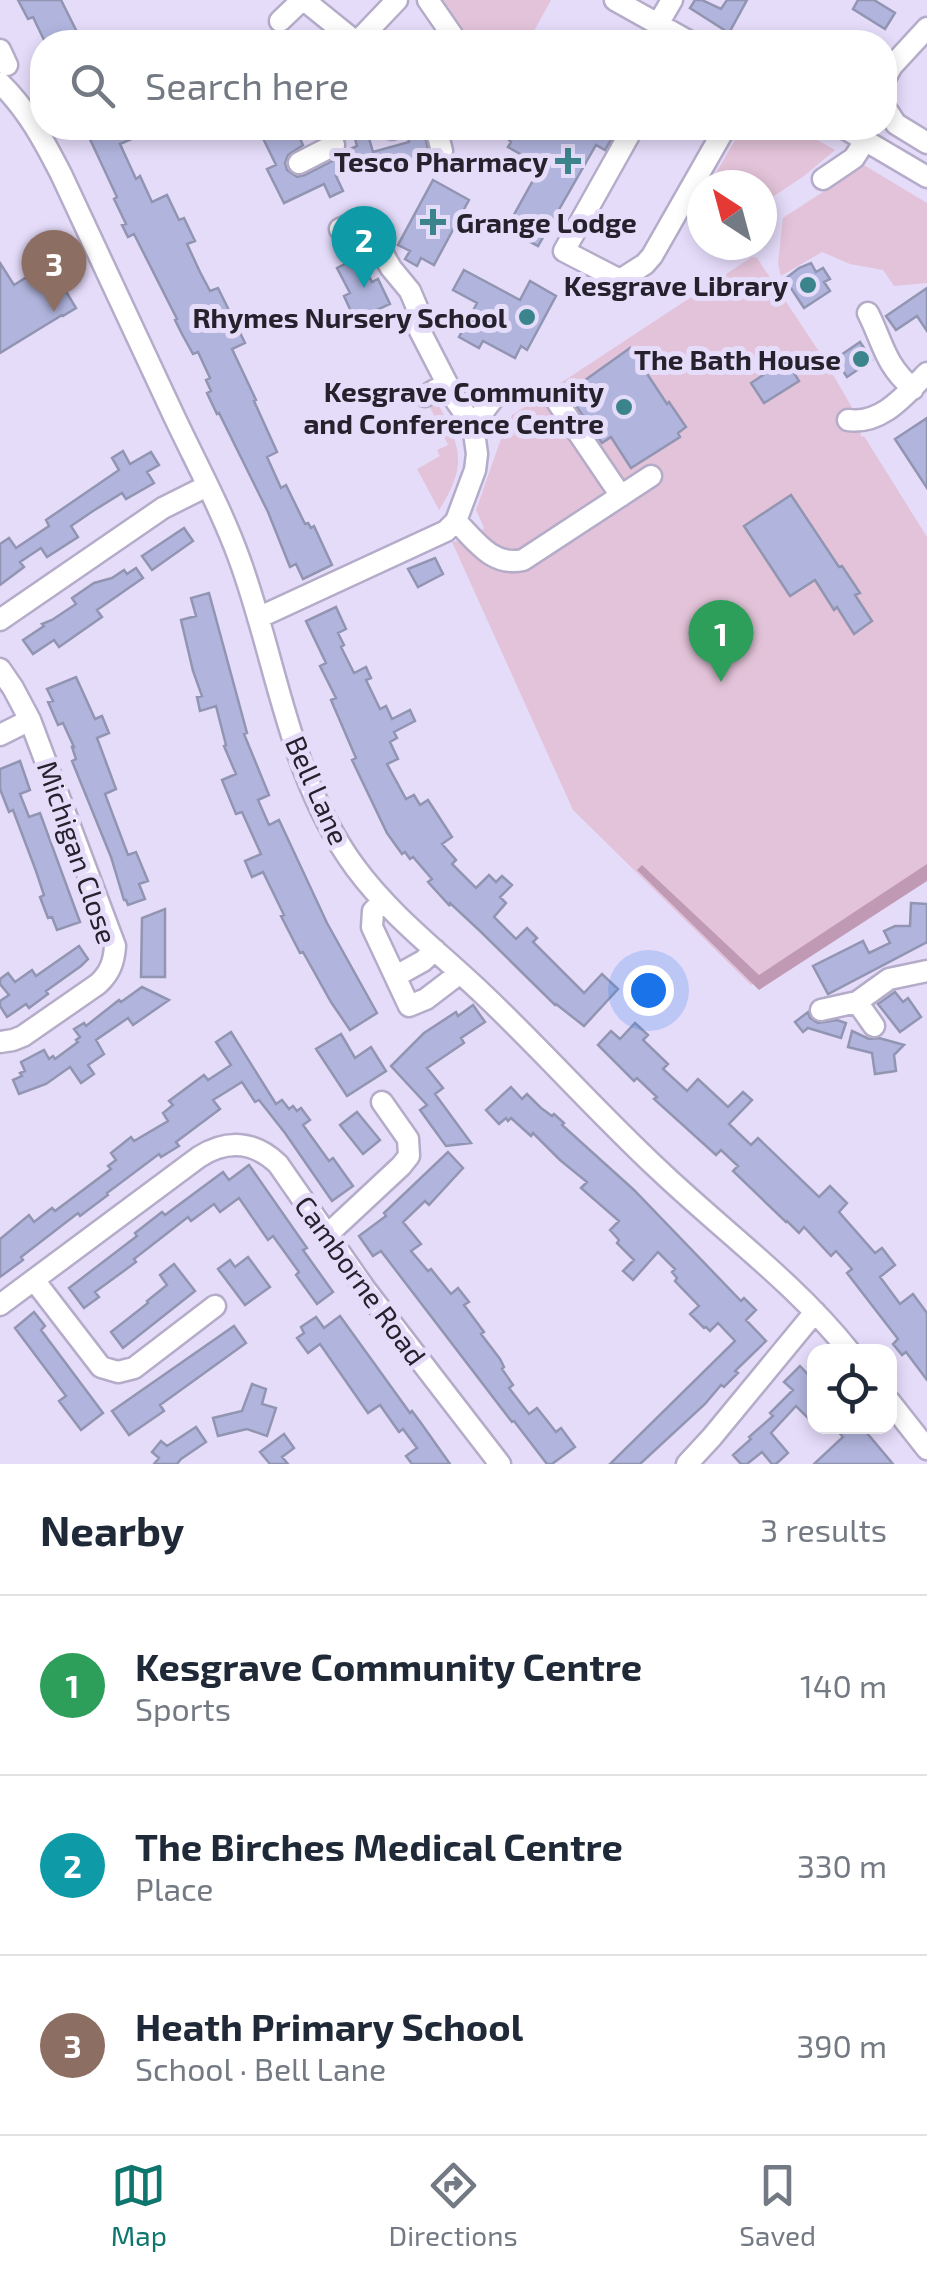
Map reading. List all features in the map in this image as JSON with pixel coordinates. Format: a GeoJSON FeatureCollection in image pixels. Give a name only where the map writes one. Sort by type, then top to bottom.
{"type":"FeatureCollection","features":[{"type":"Feature","properties":{"kind":"street"},"geometry":{"type":"LineString","coordinates":[[280,21],[303,0],[341,30]]}},
{"type":"Feature","properties":{"kind":"street"},"geometry":{"type":"LineString","coordinates":[[367,30],[396,0]]}},
{"type":"Feature","properties":{"kind":"street"},"geometry":{"type":"LineString","coordinates":[[428,0],[449,30]]}},
{"type":"Feature","properties":{"kind":"street"},"geometry":{"type":"LineString","coordinates":[[615,0],[669,30]]}},
{"type":"Feature","properties":{"kind":"street"},"geometry":{"type":"LineString","coordinates":[[658,24],[672,0]]}},
{"type":"Feature","properties":{"kind":"street"},"geometry":{"type":"LineString","coordinates":[[897,61],[927,28]]}},
{"type":"Feature","properties":{"kind":"street","name":"Bell Lane"},"geometry":{"type":"LineString","coordinates":[[2,66],[30,120]]}},
{"type":"Feature","properties":{"kind":"street"},"geometry":{"type":"LineString","coordinates":[[897,125],[927,144]]}},
{"type":"Feature","properties":{"kind":"street","name":"Bell Lane"},"geometry":{"type":"LineString","coordinates":[[43,140],[238,554],[298,754],[318,806],[341,847],[383,901],[660,1172],[815,1312],[843,1344]]}},
{"type":"Feature","properties":{"kind":"street"},"geometry":{"type":"LineString","coordinates":[[299,163],[334,146],[332,140]]}},
{"type":"Feature","properties":{"kind":"street"},"geometry":{"type":"LineString","coordinates":[[439,140],[442,151]]}},
{"type":"Feature","properties":{"kind":"street"},"geometry":{"type":"LineString","coordinates":[[626,140],[564,251],[620,280],[652,256],[718,140]]}},
{"type":"Feature","properties":{"kind":"street"},"geometry":{"type":"LineString","coordinates":[[823,179],[854,158],[865,140]]}},
{"type":"Feature","properties":{"kind":"street"},"geometry":{"type":"LineString","coordinates":[[868,140],[927,177]]}},
{"type":"Feature","properties":{"kind":"street"},"geometry":{"type":"LineString","coordinates":[[258,618],[446,531],[456,521],[476,462],[472,426],[420,331],[413,326],[418,310],[410,290],[390,268],[366,224],[354,223],[340,229]]}},
{"type":"Feature","properties":{"kind":"street"},"geometry":{"type":"LineString","coordinates":[[856,420],[889,409],[920,381],[886,359],[869,313]]}},
{"type":"Feature","properties":{"kind":"street"},"geometry":{"type":"LineString","coordinates":[[424,396],[447,383]]}},
{"type":"Feature","properties":{"kind":"street"},"geometry":{"type":"LineString","coordinates":[[472,426],[493,399]]}},
{"type":"Feature","properties":{"kind":"street"},"geometry":{"type":"LineString","coordinates":[[558,403],[620,496]]}},
{"type":"Feature","properties":{"kind":"street"},"geometry":{"type":"LineString","coordinates":[[456,521],[491,556],[511,563],[534,554],[652,476]]}},
{"type":"Feature","properties":{"kind":"street"},"geometry":{"type":"LineString","coordinates":[[0,620],[163,508],[207,486]]}},
{"type":"Feature","properties":{"kind":"street","name":"Michigan Close"},"geometry":{"type":"LineString","coordinates":[[0,669],[30,720],[115,946],[106,976],[98,984],[22,1036],[0,1042]]}},
{"type":"Feature","properties":{"kind":"street"},"geometry":{"type":"LineString","coordinates":[[0,735],[30,720]]}},
{"type":"Feature","properties":{"kind":"street"},"geometry":{"type":"LineString","coordinates":[[383,901],[373,912],[372,926],[410,1006],[460,973]]}},
{"type":"Feature","properties":{"kind":"street"},"geometry":{"type":"LineString","coordinates":[[396,976],[423,962],[435,950]]}},
{"type":"Feature","properties":{"kind":"street"},"geometry":{"type":"LineString","coordinates":[[821,1010],[857,1002],[883,982],[927,971]]}},
{"type":"Feature","properties":{"kind":"street"},"geometry":{"type":"LineString","coordinates":[[857,1002],[874,1026]]}},
{"type":"Feature","properties":{"kind":"street"},"geometry":{"type":"LineString","coordinates":[[327,1236],[409,1156],[408,1139],[382,1102]]}},
{"type":"Feature","properties":{"kind":"street","name":"Camborne Road"},"geometry":{"type":"LineString","coordinates":[[34,1280],[216,1147],[234,1144],[260,1150],[278,1164],[412,1352],[500,1464]]}},
{"type":"Feature","properties":{"kind":"street"},"geometry":{"type":"LineString","coordinates":[[0,1306],[34,1280],[93,1360],[101,1368],[118,1372],[140,1364],[215,1306]]}},
{"type":"Feature","properties":{"kind":"street"},"geometry":{"type":"LineString","coordinates":[[687,1464],[815,1312]]}},
{"type":"Feature","properties":{"kind":"street"},"geometry":{"type":"LineString","coordinates":[[897,1411],[927,1449]]}},
{"type":"Feature","properties":{"kind":"shaded area"},"geometry":{"type":"Polygon","coordinates":[[[551,0],[535,30],[458,30],[441,5],[551,0]]]}},
{"type":"Feature","properties":{"kind":"shaded area"},"geometry":{"type":"Polygon","coordinates":[[[735,140],[817,140],[835,150],[777,194],[777,170],[718,170],[735,140]]]}},
{"type":"Feature","properties":{"kind":"shaded area"},"geometry":{"type":"Polygon","coordinates":[[[864,165],[927,203],[927,283],[894,286],[883,270],[850,264],[822,252],[781,276],[778,264],[783,218],[864,165]]]}},
{"type":"Feature","properties":{"kind":"shaded area"},"geometry":{"type":"Polygon","coordinates":[[[747,260],[758,260],[824,359],[865,430],[860,434],[927,537],[927,865],[751,985],[573,810],[452,542],[459,541],[466,547],[484,528],[476,510],[512,415],[747,260]]]}},
{"type":"Feature","properties":{"kind":"shaded area"},"geometry":{"type":"Polygon","coordinates":[[[435,397],[458,453],[455,478],[439,510],[417,469],[440,456],[437,450],[448,445],[427,401],[435,397]]]}},
{"type":"Feature","properties":{"kind":"shaded area"},"geometry":{"type":"Polygon","coordinates":[[[927,864],[927,881],[759,990],[637,870],[642,865],[759,975],[927,864]]]}},
{"type":"Feature","properties":{"kind":"building"},"geometry":{"type":"Polygon","coordinates":[[[18,0],[61,0],[76,30],[39,30],[33,17],[28,19],[18,0]]]}},
{"type":"Feature","properties":{"kind":"building"},"geometry":{"type":"Polygon","coordinates":[[[695,0],[721,9],[727,0],[747,0],[731,30],[724,30],[690,8],[695,0]]]}},
{"type":"Feature","properties":{"kind":"building"},"geometry":{"type":"Polygon","coordinates":[[[858,0],[874,0],[895,13],[885,29],[853,9],[858,0]]]}},
{"type":"Feature","properties":{"kind":"building"},"geometry":{"type":"Polygon","coordinates":[[[90,140],[129,140],[120,144],[152,202],[167,195],[179,220],[184,218],[195,241],[187,244],[200,272],[210,291],[218,288],[245,343],[232,349],[277,452],[267,457],[281,488],[286,485],[305,524],[314,526],[332,565],[303,579],[296,564],[290,567],[268,512],[207,393],[211,391],[206,380],[210,378],[198,352],[193,354],[182,334],[134,234],[128,237],[114,199],[117,197],[90,140]]]}},
{"type":"Feature","properties":{"kind":"building"},"geometry":{"type":"Polygon","coordinates":[[[264,140],[301,140],[303,145],[288,155],[285,163],[287,170],[297,177],[340,157],[357,146],[355,140],[370,140],[373,152],[408,140],[426,140],[430,158],[336,176],[343,191],[330,197],[324,184],[284,203],[267,169],[276,165],[264,140]]]}},
{"type":"Feature","properties":{"kind":"building"},"geometry":{"type":"Polygon","coordinates":[[[611,140],[605,150],[596,145],[538,246],[506,229],[541,166],[508,147],[511,142],[611,140]]]}},
{"type":"Feature","properties":{"kind":"building","name":"Grange Lodge"},"geometry":{"type":"Polygon","coordinates":[[[433,180],[469,200],[434,265],[421,258],[417,266],[405,259],[410,251],[398,245],[433,180]]]}},
{"type":"Feature","properties":{"kind":"building"},"geometry":{"type":"Polygon","coordinates":[[[359,257],[372,282],[378,279],[390,304],[355,320],[344,296],[350,293],[337,268],[359,257]]]}},
{"type":"Feature","properties":{"kind":"building"},"geometry":{"type":"Polygon","coordinates":[[[0,263],[14,285],[49,263],[76,308],[0,353],[0,263]]]}},
{"type":"Feature","properties":{"kind":"building","name":"Kesgrave Library"},"geometry":{"type":"Polygon","coordinates":[[[811,263],[816,272],[823,268],[830,279],[824,282],[830,291],[804,308],[785,279],[811,263]]]}},
{"type":"Feature","properties":{"kind":"building"},"geometry":{"type":"Polygon","coordinates":[[[464,270],[520,300],[530,281],[556,296],[527,350],[521,346],[515,358],[483,341],[479,348],[459,337],[477,303],[453,290],[464,270]]]}},
{"type":"Feature","properties":{"kind":"building"},"geometry":{"type":"Polygon","coordinates":[[[927,288],[927,331],[917,316],[896,330],[886,316],[927,288]]]}},
{"type":"Feature","properties":{"kind":"building"},"geometry":{"type":"Polygon","coordinates":[[[860,342],[872,360],[847,377],[835,359],[860,342]]]}},
{"type":"Feature","properties":{"kind":"building","name":"Kesgrave Community and Conference Centre"},"geometry":{"type":"Polygon","coordinates":[[[630,348],[686,427],[678,433],[680,437],[631,468],[611,437],[602,443],[567,393],[630,348]]]}},
{"type":"Feature","properties":{"kind":"building"},"geometry":{"type":"Polygon","coordinates":[[[786,360],[799,381],[764,403],[751,383],[786,360]]]}},
{"type":"Feature","properties":{"kind":"building"},"geometry":{"type":"Polygon","coordinates":[[[927,418],[927,488],[895,439],[927,418]]]}},
{"type":"Feature","properties":{"kind":"building"},"geometry":{"type":"Polygon","coordinates":[[[123,451],[130,464],[151,452],[159,465],[147,472],[154,483],[126,499],[122,493],[93,511],[71,526],[78,537],[47,557],[41,548],[20,562],[24,567],[0,585],[0,544],[9,538],[16,548],[49,526],[46,520],[119,470],[112,458],[123,451]]]}},
{"type":"Feature","properties":{"kind":"building"},"geometry":{"type":"Polygon","coordinates":[[[791,495],[860,593],[855,595],[872,621],[854,634],[815,580],[790,596],[744,526],[791,495]]]}},
{"type":"Feature","properties":{"kind":"building"},"geometry":{"type":"Polygon","coordinates":[[[184,528],[193,541],[152,570],[142,556],[184,528]]]}},
{"type":"Feature","properties":{"kind":"building"},"geometry":{"type":"Polygon","coordinates":[[[435,558],[443,574],[418,587],[408,569],[435,558]]]}},
{"type":"Feature","properties":{"kind":"building"},"geometry":{"type":"Polygon","coordinates":[[[136,568],[143,578],[97,610],[102,617],[59,647],[54,640],[33,654],[23,640],[76,604],[72,598],[94,583],[136,568]]]}},
{"type":"Feature","properties":{"kind":"building"},"geometry":{"type":"Polygon","coordinates":[[[209,593],[247,733],[244,734],[269,795],[258,800],[269,825],[279,820],[327,923],[377,1013],[350,1030],[303,952],[300,953],[263,872],[252,877],[245,861],[261,854],[242,812],[236,814],[222,780],[236,774],[224,746],[216,706],[200,711],[197,697],[202,696],[181,620],[196,616],[191,598],[209,593]]]}},
{"type":"Feature","properties":{"kind":"building"},"geometry":{"type":"Polygon","coordinates":[[[336,607],[346,629],[338,633],[344,645],[341,647],[354,673],[366,667],[371,678],[366,680],[380,709],[386,706],[392,719],[410,710],[415,721],[394,732],[397,738],[390,742],[398,759],[387,764],[406,799],[414,795],[420,805],[428,800],[452,837],[442,844],[456,860],[452,864],[476,888],[489,875],[496,882],[502,876],[512,885],[500,897],[506,903],[494,917],[516,939],[527,928],[537,938],[533,942],[584,993],[602,974],[618,989],[584,1026],[555,1005],[449,905],[428,882],[432,879],[413,857],[402,854],[387,833],[352,760],[356,758],[331,700],[336,698],[320,666],[326,663],[306,621],[336,607]]]}},
{"type":"Feature","properties":{"kind":"building"},"geometry":{"type":"Polygon","coordinates":[[[76,677],[95,719],[102,716],[109,733],[97,738],[116,789],[105,794],[128,855],[136,852],[148,881],[139,884],[145,899],[128,905],[72,761],[76,759],[74,747],[48,702],[53,701],[47,689],[76,677]]]}},
{"type":"Feature","properties":{"kind":"building"},"geometry":{"type":"Polygon","coordinates":[[[20,761],[30,790],[20,794],[29,817],[40,813],[80,922],[57,930],[40,897],[44,895],[13,810],[9,812],[0,789],[0,769],[20,761]]]}},
{"type":"Feature","properties":{"kind":"building"},"geometry":{"type":"Polygon","coordinates":[[[911,903],[927,904],[927,942],[828,994],[813,966],[863,941],[869,953],[890,943],[884,931],[910,926],[911,903]]]}},
{"type":"Feature","properties":{"kind":"building"},"geometry":{"type":"Polygon","coordinates":[[[165,909],[165,977],[141,977],[142,918],[165,909]]]}},
{"type":"Feature","properties":{"kind":"building"},"geometry":{"type":"Polygon","coordinates":[[[79,946],[88,959],[81,966],[29,1008],[26,1004],[7,1017],[0,1001],[9,995],[0,979],[8,973],[15,982],[32,970],[36,976],[79,946]]]}},
{"type":"Feature","properties":{"kind":"building"},"geometry":{"type":"Polygon","coordinates":[[[142,987],[169,1000],[133,1025],[128,1018],[96,1040],[104,1054],[88,1065],[94,1074],[81,1083],[70,1067],[46,1084],[19,1094],[13,1080],[25,1071],[21,1062],[44,1050],[49,1059],[55,1059],[78,1042],[80,1037],[74,1029],[84,1023],[86,1026],[142,987]]]}},
{"type":"Feature","properties":{"kind":"building"},"geometry":{"type":"Polygon","coordinates":[[[895,992],[903,1002],[908,998],[921,1017],[900,1032],[878,1004],[895,992]]]}},
{"type":"Feature","properties":{"kind":"building"},"geometry":{"type":"Polygon","coordinates":[[[473,1005],[485,1022],[461,1038],[464,1043],[427,1068],[443,1088],[435,1094],[471,1143],[446,1146],[420,1110],[427,1105],[391,1066],[424,1033],[473,1005]]]}},
{"type":"Feature","properties":{"kind":"building"},"geometry":{"type":"Polygon","coordinates":[[[808,1012],[818,1023],[846,1023],[841,1038],[808,1028],[803,1032],[795,1022],[808,1012]]]}},
{"type":"Feature","properties":{"kind":"building"},"geometry":{"type":"Polygon","coordinates":[[[635,1023],[648,1035],[643,1040],[668,1064],[663,1069],[687,1091],[698,1079],[728,1107],[743,1092],[752,1100],[729,1124],[751,1145],[758,1138],[819,1197],[830,1186],[847,1203],[839,1212],[875,1253],[882,1248],[895,1265],[880,1277],[900,1304],[913,1294],[927,1313],[927,1380],[906,1352],[902,1355],[897,1344],[893,1344],[898,1339],[847,1273],[852,1269],[836,1251],[831,1256],[804,1227],[799,1233],[786,1222],[733,1171],[738,1166],[721,1150],[716,1155],[598,1045],[611,1031],[620,1039],[635,1023]]]}},
{"type":"Feature","properties":{"kind":"building"},"geometry":{"type":"Polygon","coordinates":[[[852,1031],[869,1039],[904,1045],[894,1055],[896,1071],[875,1074],[872,1053],[848,1047],[852,1031]]]}},
{"type":"Feature","properties":{"kind":"building"},"geometry":{"type":"Polygon","coordinates":[[[231,1032],[276,1104],[282,1100],[289,1109],[301,1108],[310,1120],[303,1125],[353,1186],[332,1201],[285,1133],[242,1082],[213,1100],[220,1109],[176,1142],[179,1146],[161,1157],[159,1154],[80,1216],[78,1213],[0,1277],[0,1239],[29,1215],[34,1222],[52,1208],[55,1211],[111,1169],[108,1166],[116,1160],[111,1153],[131,1137],[134,1141],[168,1121],[163,1113],[173,1105],[169,1101],[204,1075],[208,1080],[231,1065],[216,1042],[231,1032]]]}},
{"type":"Feature","properties":{"kind":"building"},"geometry":{"type":"Polygon","coordinates":[[[341,1034],[355,1058],[371,1047],[386,1071],[347,1096],[316,1049],[341,1034]]]}},
{"type":"Feature","properties":{"kind":"building"},"geometry":{"type":"Polygon","coordinates":[[[511,1087],[522,1099],[527,1094],[564,1123],[741,1301],[744,1298],[756,1310],[746,1320],[766,1341],[724,1387],[721,1385],[640,1464],[610,1464],[735,1341],[718,1323],[710,1331],[690,1314],[699,1306],[675,1281],[675,1269],[658,1252],[633,1280],[623,1271],[634,1260],[610,1230],[619,1221],[581,1188],[587,1182],[533,1133],[531,1136],[511,1118],[499,1124],[486,1110],[511,1087]]]}},
{"type":"Feature","properties":{"kind":"building"},"geometry":{"type":"Polygon","coordinates":[[[357,1112],[380,1140],[363,1154],[340,1125],[357,1112]]]}},
{"type":"Feature","properties":{"kind":"building"},"geometry":{"type":"Polygon","coordinates":[[[448,1152],[463,1168],[429,1205],[425,1201],[403,1222],[421,1244],[411,1251],[451,1294],[458,1288],[469,1302],[464,1305],[500,1359],[513,1385],[509,1388],[529,1414],[537,1408],[556,1432],[561,1428],[575,1447],[552,1464],[547,1464],[512,1422],[381,1251],[373,1256],[359,1236],[386,1216],[384,1213],[448,1152]]]}},
{"type":"Feature","properties":{"kind":"building"},"geometry":{"type":"Polygon","coordinates":[[[249,1165],[333,1292],[317,1304],[273,1236],[268,1240],[239,1198],[220,1212],[214,1204],[191,1221],[188,1217],[95,1292],[99,1297],[84,1308],[69,1288],[162,1212],[165,1215],[223,1172],[229,1180],[249,1165]]]}},
{"type":"Feature","properties":{"kind":"building"},"geometry":{"type":"Polygon","coordinates":[[[248,1257],[270,1287],[245,1305],[218,1269],[230,1260],[235,1267],[248,1257]]]}},
{"type":"Feature","properties":{"kind":"building"},"geometry":{"type":"Polygon","coordinates":[[[174,1264],[195,1291],[123,1348],[111,1332],[167,1285],[160,1275],[174,1264]]]}},
{"type":"Feature","properties":{"kind":"building"},"geometry":{"type":"Polygon","coordinates":[[[34,1312],[45,1326],[41,1330],[103,1413],[81,1430],[59,1401],[66,1396],[15,1328],[34,1312]]]}},
{"type":"Feature","properties":{"kind":"building"},"geometry":{"type":"Polygon","coordinates":[[[340,1316],[450,1464],[412,1464],[406,1456],[417,1448],[403,1429],[399,1432],[380,1405],[368,1413],[320,1344],[308,1353],[297,1338],[304,1333],[301,1327],[316,1317],[324,1328],[340,1316]]]}},
{"type":"Feature","properties":{"kind":"building"},"geometry":{"type":"Polygon","coordinates":[[[234,1326],[246,1343],[160,1405],[164,1411],[129,1435],[112,1411],[234,1326]]]}},
{"type":"Feature","properties":{"kind":"building"},"geometry":{"type":"Polygon","coordinates":[[[800,1366],[807,1374],[807,1417],[796,1406],[771,1433],[788,1453],[776,1464],[762,1452],[741,1464],[733,1455],[793,1390],[784,1382],[800,1366]]]}},
{"type":"Feature","properties":{"kind":"building"},"geometry":{"type":"Polygon","coordinates":[[[252,1384],[266,1389],[262,1404],[276,1408],[267,1436],[247,1429],[218,1436],[213,1418],[242,1411],[252,1384]]]}},
{"type":"Feature","properties":{"kind":"building"},"geometry":{"type":"Polygon","coordinates":[[[196,1427],[206,1442],[177,1464],[154,1464],[159,1458],[152,1452],[161,1441],[167,1446],[196,1427]]]}},
{"type":"Feature","properties":{"kind":"building"},"geometry":{"type":"Polygon","coordinates":[[[284,1434],[294,1448],[282,1457],[288,1464],[270,1464],[260,1452],[284,1434]]]}},
{"type":"Feature","properties":{"kind":"building"},"geometry":{"type":"Polygon","coordinates":[[[840,1434],[868,1434],[893,1464],[814,1464],[843,1437],[840,1434]]]}},
{"type":"Feature","properties":{"kind":"place","name":"Tesco Pharmacy"},"geometry":{"type":"Point","coordinates":[568,161]}},
{"type":"Feature","properties":{"kind":"place","name":"Grange Lodge"},"geometry":{"type":"Point","coordinates":[433,222]}},
{"type":"Feature","properties":{"kind":"place","name":"Kesgrave Library"},"geometry":{"type":"Point","coordinates":[808,285]}},
{"type":"Feature","properties":{"kind":"place","name":"The Birches Medical Centre"},"geometry":{"type":"Point","coordinates":[364,288]}},
{"type":"Feature","properties":{"kind":"place","name":"Heath Primary School"},"geometry":{"type":"Point","coordinates":[54,312]}},
{"type":"Feature","properties":{"kind":"place","name":"Rhymes Nursery School"},"geometry":{"type":"Point","coordinates":[527,317]}},
{"type":"Feature","properties":{"kind":"place","name":"The Bath House"},"geometry":{"type":"Point","coordinates":[861,359]}},
{"type":"Feature","properties":{"kind":"place","name":"Kesgrave Community and Conference Centre"},"geometry":{"type":"Point","coordinates":[624,407]}},
{"type":"Feature","properties":{"kind":"place","name":"Kesgrave Community Centre"},"geometry":{"type":"Point","coordinates":[721,682]}}]}
